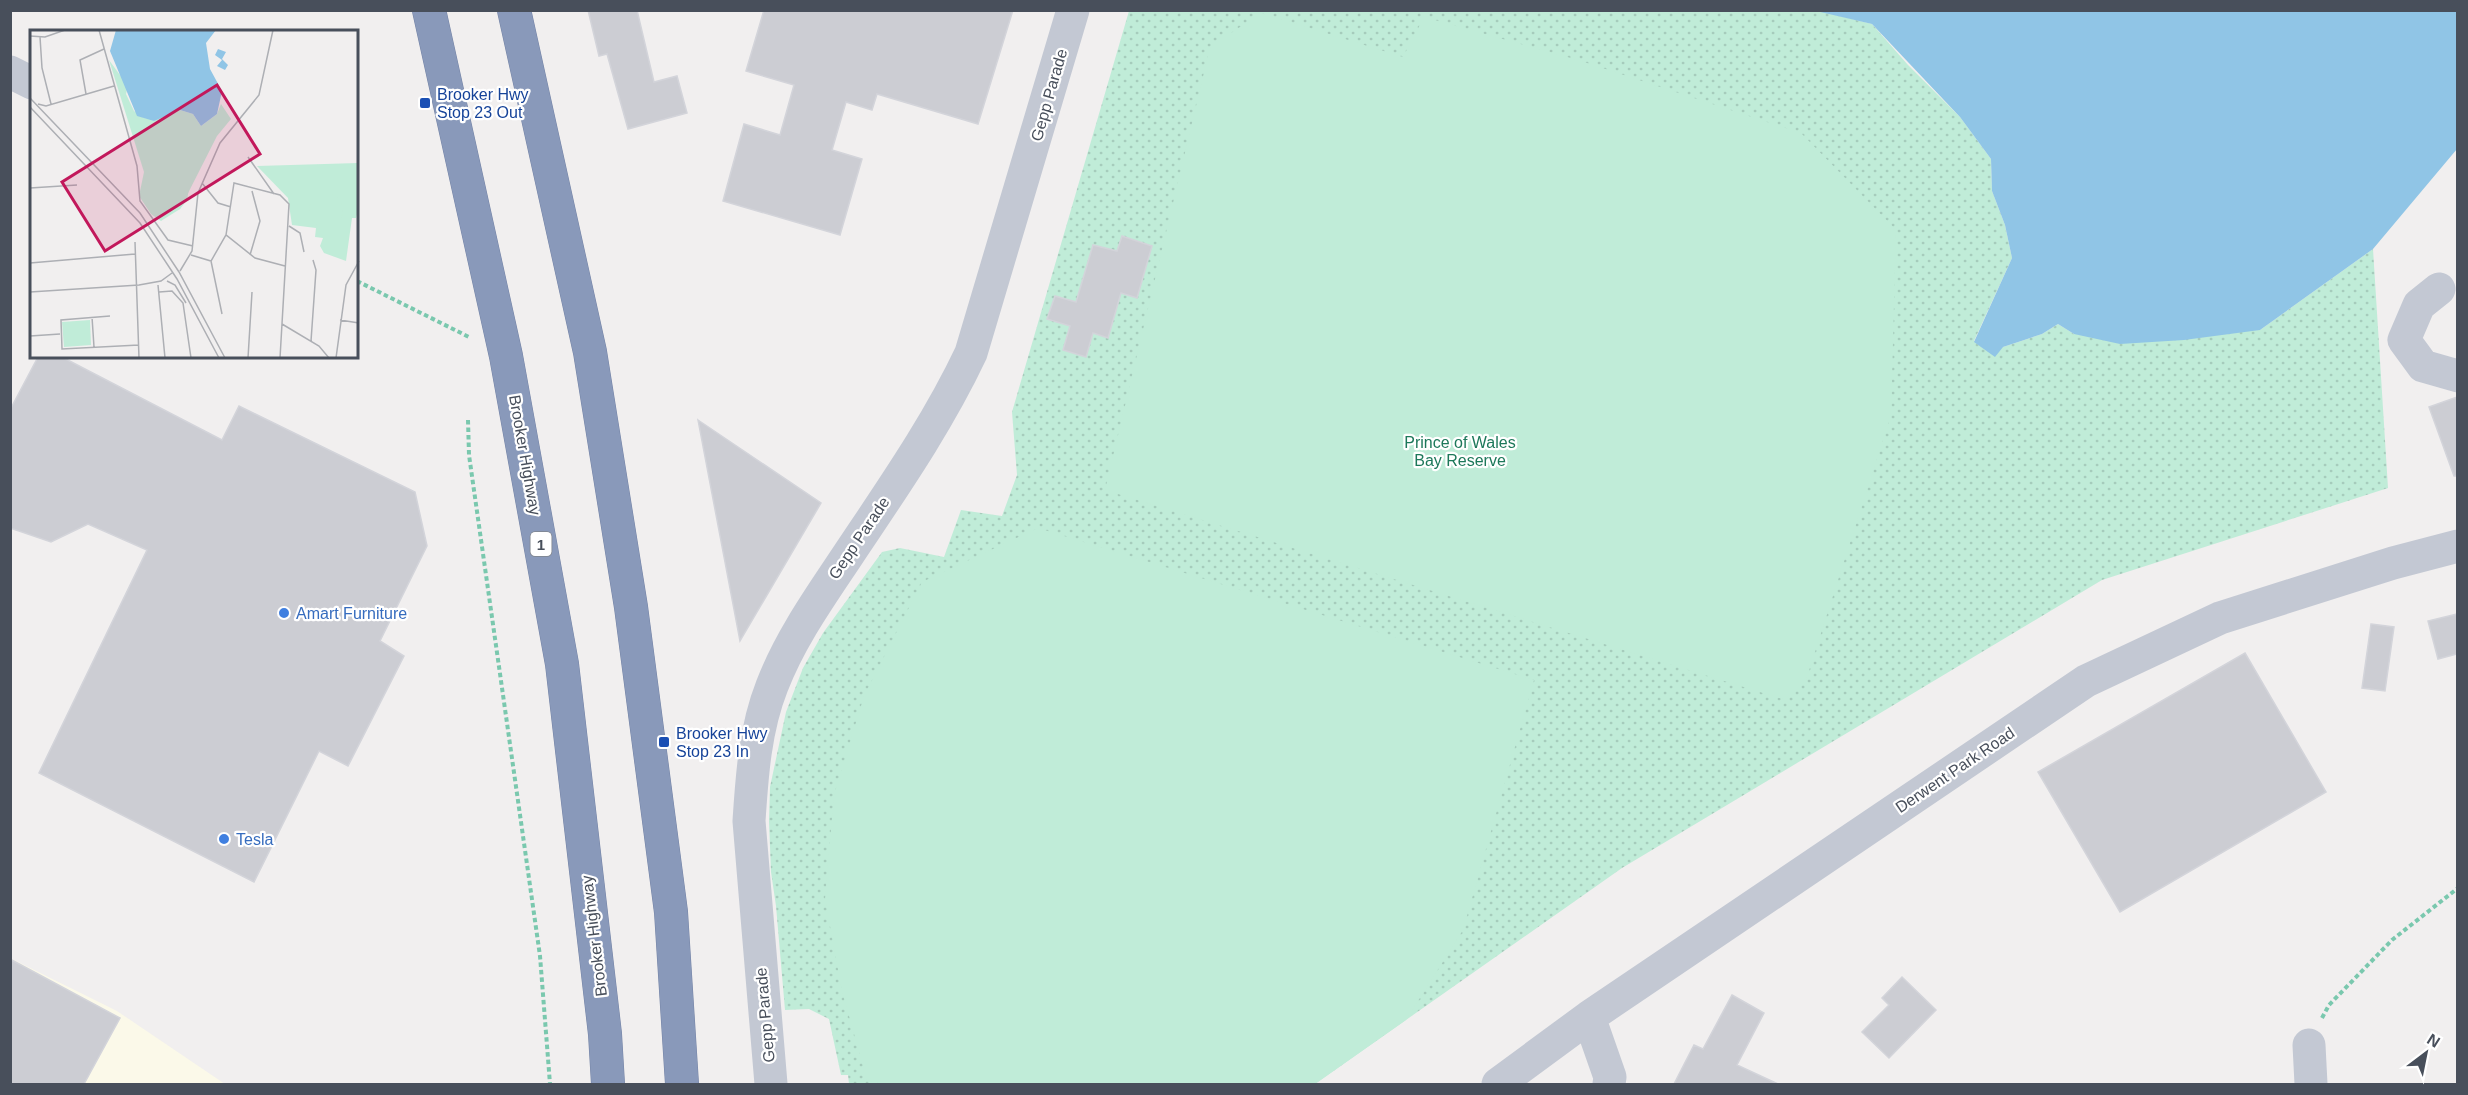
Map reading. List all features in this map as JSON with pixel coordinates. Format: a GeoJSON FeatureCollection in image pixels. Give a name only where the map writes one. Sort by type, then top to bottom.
{"type":"FeatureCollection","features":[{"type":"Feature","properties":{"kind":"highway","name":"Brooker Highway"},"geometry":{"type":"LineString","coordinates":[[429,10],[506,356],[562,664],[604,1023],[608,1084]]}},
{"type":"Feature","properties":{"kind":"highway"},"geometry":{"type":"LineString","coordinates":[[514,10],[590,352],[632,607],[671,912],[681,1084]]}},
{"type":"Feature","properties":{"kind":"street","name":"Gepp Parade"},"geometry":{"type":"LineString","coordinates":[[771,1084],[749,821],[752,777],[762,720],[772,686],[792,644],[819,598],[926,438],[951,395],[971,352],[1073,10]]}},
{"type":"Feature","properties":{"kind":"street"},"geometry":{"type":"LineString","coordinates":[[10,72],[30,82]]}},
{"type":"Feature","properties":{"kind":"street"},"geometry":{"type":"LineString","coordinates":[[2439,289],[2419,305],[2404,340],[2423,366],[2457,376]]}},
{"type":"Feature","properties":{"kind":"street","name":"Derwent Park Road"},"geometry":{"type":"LineString","coordinates":[[1498,1084],[1589,1017],[2086,681],[2220,618],[2457,546]]}},
{"type":"Feature","properties":{"kind":"street"},"geometry":{"type":"LineString","coordinates":[[1589,1017],[1610,1077],[1609,1084]]}},
{"type":"Feature","properties":{"kind":"street"},"geometry":{"type":"LineString","coordinates":[[2309,1046],[2311,1084]]}},
{"type":"Feature","properties":{"kind":"path"},"geometry":{"type":"LineString","coordinates":[[358,282],[506,356]]}},
{"type":"Feature","properties":{"kind":"path"},"geometry":{"type":"LineString","coordinates":[[468,420],[469,455],[540,956],[550,1084]]}},
{"type":"Feature","properties":{"kind":"path"},"geometry":{"type":"LineString","coordinates":[[2309,1046],[2329,1005],[2392,940],[2457,888]]}},
{"type":"Feature","properties":{"kind":"shaded area"},"geometry":{"type":"Polygon","coordinates":[[[10,958],[117,1011],[225,1084],[11,1084],[10,958]]]}},
{"type":"Feature","properties":{"kind":"green space","name":"Prince of Wales Bay Reserve"},"geometry":{"type":"Polygon","coordinates":[[[1816,10],[1872,24],[1908,65],[1960,117],[1991,159],[1992,191],[2005,225],[2012,258],[1974,341],[2003,347],[2042,334],[2058,324],[2074,334],[2260,330],[2373,249],[2388,488],[2102,580],[1622,868],[1315,1084],[849,1084],[848,1075],[841,1075],[829,1019],[809,1009],[785,1010],[771,872],[769,821],[770,787],[786,712],[803,668],[823,633],[882,552],[900,548],[944,557],[961,510],[1002,516],[1017,475],[1012,412],[1129,11],[1816,10]]]}},
{"type":"Feature","properties":{"kind":"green space"},"geometry":{"type":"Polygon","coordinates":[[[1261,13],[1403,57],[1424,17],[1578,60],[1801,133],[1896,230],[1891,415],[1806,680],[1786,700],[1105,490],[1210,47],[1261,13]]]}},
{"type":"Feature","properties":{"kind":"green space"},"geometry":{"type":"Polygon","coordinates":[[[1038,528],[1534,680],[1463,930],[1406,1020],[1315,1084],[882,1084],[867,1080],[842,991],[825,899],[834,795],[864,696],[922,582],[1038,528]]]}},
{"type":"Feature","properties":{"kind":"water"},"geometry":{"type":"Polygon","coordinates":[[[1816,11],[2457,11],[2457,149],[2373,249],[2260,330],[2184,340],[2120,344],[2074,334],[2058,324],[2042,334],[2003,347],[1995,357],[1974,342],[2012,258],[2005,225],[1992,191],[1991,159],[1960,117],[1872,24],[1816,11]]]}},
{"type":"Feature","properties":{"kind":"building"},"geometry":{"type":"Polygon","coordinates":[[[588,10],[637,10],[654,82],[677,76],[687,113],[628,129],[607,54],[599,56],[588,10]]]}},
{"type":"Feature","properties":{"kind":"building"},"geometry":{"type":"Polygon","coordinates":[[[764,10],[1013,10],[978,124],[877,94],[872,110],[846,102],[832,150],[862,159],[840,235],[723,201],[744,124],[780,135],[794,85],[746,71],[764,10]]]}},
{"type":"Feature","properties":{"kind":"building"},"geometry":{"type":"Polygon","coordinates":[[[1122,236],[1152,246],[1137,298],[1121,293],[1108,338],[1093,333],[1086,357],[1063,350],[1070,326],[1047,319],[1055,296],[1076,302],[1093,245],[1117,251],[1122,236]]]}},
{"type":"Feature","properties":{"kind":"building"},"geometry":{"type":"Polygon","coordinates":[[[37,358],[64,358],[222,440],[239,406],[415,492],[427,546],[380,641],[404,656],[348,766],[319,751],[254,882],[39,773],[147,550],[88,524],[51,542],[10,528],[10,410],[37,358]]]}},
{"type":"Feature","properties":{"kind":"building"},"geometry":{"type":"Polygon","coordinates":[[[2457,397],[2457,476],[2454,476],[2429,407],[2457,397]]]}},
{"type":"Feature","properties":{"kind":"building"},"geometry":{"type":"Polygon","coordinates":[[[698,420],[821,503],[740,641],[698,420]]]}},
{"type":"Feature","properties":{"kind":"building"},"geometry":{"type":"Polygon","coordinates":[[[2457,614],[2457,654],[2438,659],[2428,621],[2457,614]]]}},
{"type":"Feature","properties":{"kind":"building"},"geometry":{"type":"Polygon","coordinates":[[[2371,624],[2394,627],[2385,691],[2362,688],[2371,624]]]}},
{"type":"Feature","properties":{"kind":"building"},"geometry":{"type":"Polygon","coordinates":[[[2245,653],[2326,792],[2120,912],[2038,772],[2245,653]]]}},
{"type":"Feature","properties":{"kind":"building"},"geometry":{"type":"Polygon","coordinates":[[[10,959],[120,1018],[84,1084],[10,1084],[10,959]]]}},
{"type":"Feature","properties":{"kind":"building"},"geometry":{"type":"Polygon","coordinates":[[[1902,977],[1936,1010],[1889,1058],[1862,1032],[1889,1005],[1882,998],[1902,977]]]}},
{"type":"Feature","properties":{"kind":"building"},"geometry":{"type":"Polygon","coordinates":[[[1732,995],[1764,1013],[1737,1065],[1778,1084],[1674,1084],[1694,1045],[1703,1049],[1732,995]]]}},
{"type":"Feature","properties":{"kind":"place","name":"Brooker Hwy Stop 23 Out"},"geometry":{"type":"Point","coordinates":[425,103]}},
{"type":"Feature","properties":{"kind":"place","name":"Amart Furniture"},"geometry":{"type":"Point","coordinates":[284,613]}},
{"type":"Feature","properties":{"kind":"place","name":"Brooker Hwy Stop 23 In"},"geometry":{"type":"Point","coordinates":[664,742]}},
{"type":"Feature","properties":{"kind":"place","name":"Tesla"},"geometry":{"type":"Point","coordinates":[224,839]}}]}
